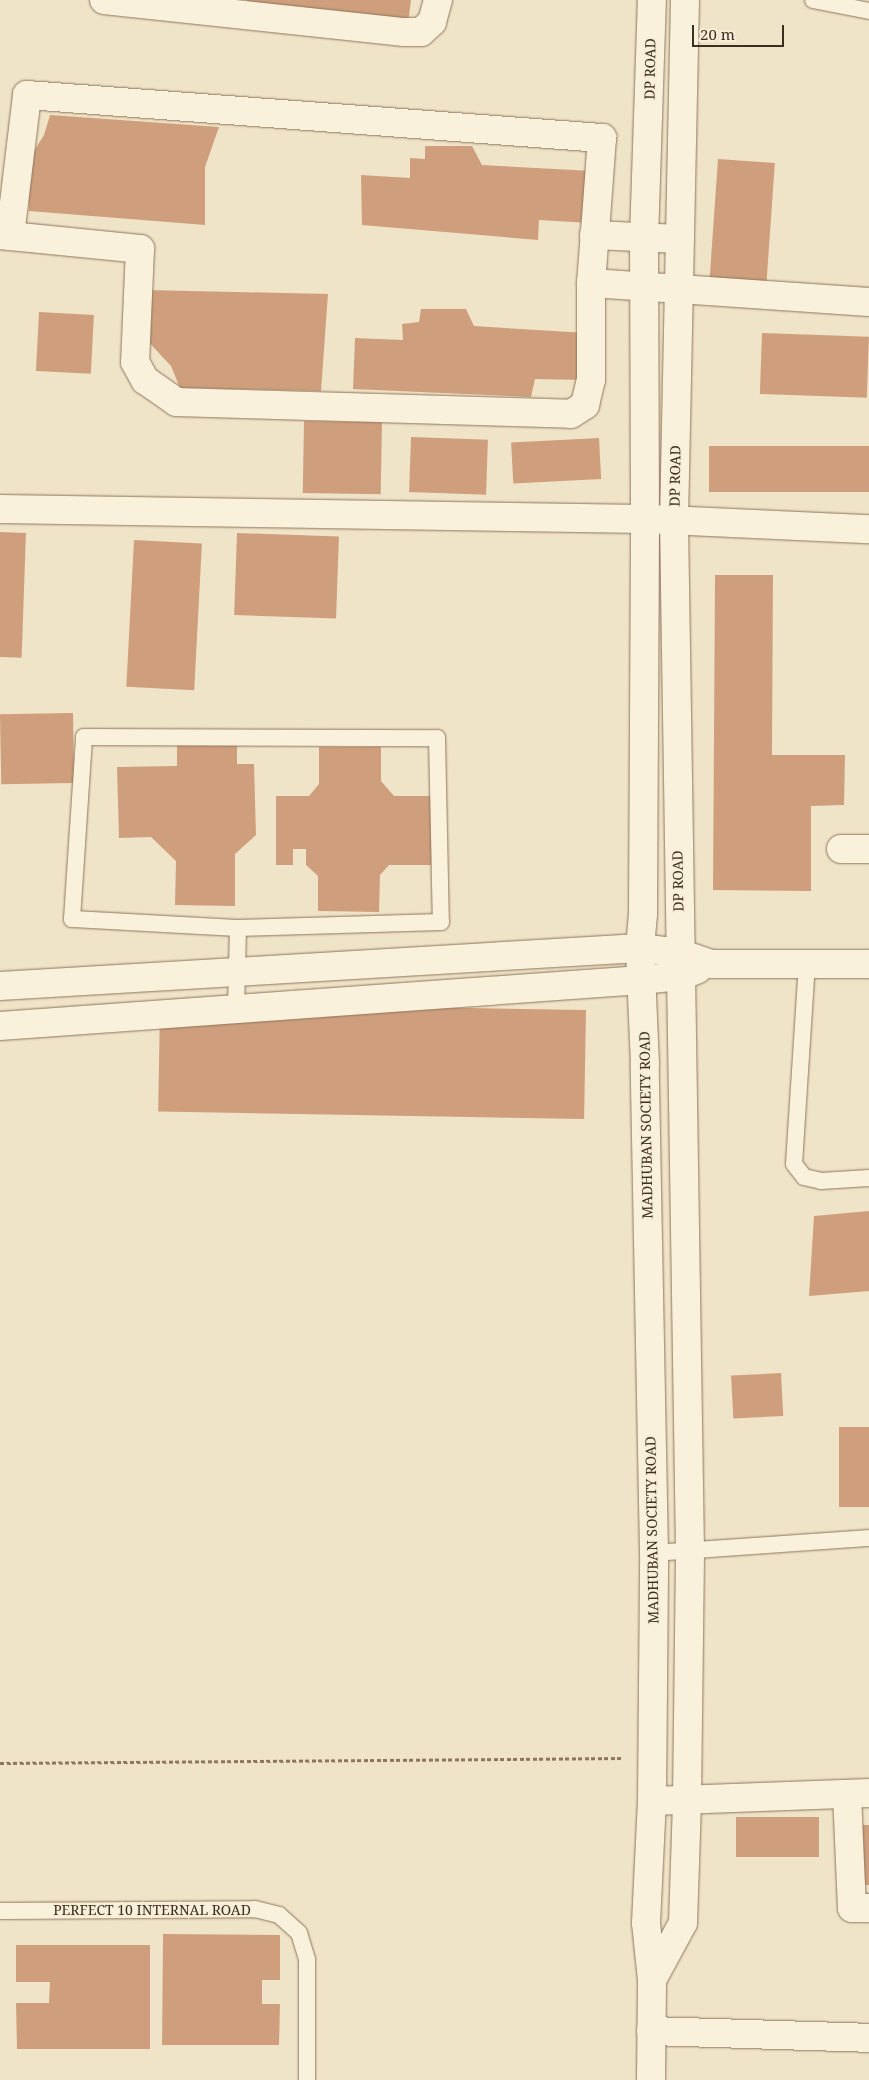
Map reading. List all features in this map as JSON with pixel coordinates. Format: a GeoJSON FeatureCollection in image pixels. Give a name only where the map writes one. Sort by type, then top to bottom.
{"type":"FeatureCollection","features":[{"type":"Feature","properties":{"kind":"street"},"geometry":{"type":"LineString","coordinates":[[104,0],[220,6],[421,32],[432,22],[438,0]]}},
{"type":"Feature","properties":{"kind":"street","name":"DP ROAD"},"geometry":{"type":"LineString","coordinates":[[640,948],[643,914],[644,238],[652,0]]}},
{"type":"Feature","properties":{"kind":"street","name":"DP ROAD"},"geometry":{"type":"LineString","coordinates":[[652,1980],[683,1923],[686,1800],[690,1551],[674,520],[685,0]]}},
{"type":"Feature","properties":{"kind":"street"},"geometry":{"type":"LineString","coordinates":[[27,95],[602,138],[594,235],[591,283],[592,380],[585,405],[571,414],[176,402],[145,380],[135,362],[140,249],[5,236],[27,95]]}},
{"type":"Feature","properties":{"kind":"street"},"geometry":{"type":"LineString","coordinates":[[594,235],[680,239]]}},
{"type":"Feature","properties":{"kind":"street"},"geometry":{"type":"LineString","coordinates":[[591,283],[869,302]]}},
{"type":"Feature","properties":{"kind":"street"},"geometry":{"type":"LineString","coordinates":[[0,509],[645,519],[869,529]]}},
{"type":"Feature","properties":{"kind":"street"},"geometry":{"type":"LineString","coordinates":[[841,849],[869,849]]}},
{"type":"Feature","properties":{"kind":"street"},"geometry":{"type":"LineString","coordinates":[[0,986],[235,970],[640,948],[680,964],[869,964]]}},
{"type":"Feature","properties":{"kind":"street","name":"MADHUBAN SOCIETY ROAD"},"geometry":{"type":"LineString","coordinates":[[640,948],[645,1064],[654,1553],[653,1757],[646,1922],[652,1980],[651,2080]]}},
{"type":"Feature","properties":{"kind":"street"},"geometry":{"type":"LineString","coordinates":[[0,1026],[641,980],[680,964]]}},
{"type":"Feature","properties":{"kind":"street"},"geometry":{"type":"LineString","coordinates":[[652,1801],[858,1793],[852,1908],[869,1908]]}},
{"type":"Feature","properties":{"kind":"street"},"geometry":{"type":"LineString","coordinates":[[651,2031],[869,2038]]}},
{"type":"Feature","properties":{"kind":"lane"},"geometry":{"type":"LineString","coordinates":[[813,0],[869,11]]}},
{"type":"Feature","properties":{"kind":"lane"},"geometry":{"type":"LineString","coordinates":[[84,737],[437,738],[441,922],[238,928],[72,919],[84,737]]}},
{"type":"Feature","properties":{"kind":"lane"},"geometry":{"type":"LineString","coordinates":[[236,1010],[235,970],[238,928]]}},
{"type":"Feature","properties":{"kind":"lane"},"geometry":{"type":"LineString","coordinates":[[807,963],[794,1164],[804,1177],[821,1181],[869,1178]]}},
{"type":"Feature","properties":{"kind":"lane"},"geometry":{"type":"LineString","coordinates":[[654,1553],[869,1538]]}},
{"type":"Feature","properties":{"kind":"lane","name":"PERFECT 10 INTERNAL ROAD"},"geometry":{"type":"LineString","coordinates":[[0,1911],[254,1909],[279,1915],[299,1933],[307,1960],[307,2080]]}},
{"type":"Feature","properties":{"kind":"path"},"geometry":{"type":"LineString","coordinates":[[0,1763],[653,1757]]}},
{"type":"Feature","properties":{"kind":"building"},"geometry":{"type":"Polygon","coordinates":[[[247,0],[411,0],[408,24],[246,4],[247,0]]]}},
{"type":"Feature","properties":{"kind":"building"},"geometry":{"type":"Polygon","coordinates":[[[50,115],[219,127],[205,167],[205,225],[29,211],[29,159],[44,135],[50,115]]]}},
{"type":"Feature","properties":{"kind":"building"},"geometry":{"type":"Polygon","coordinates":[[[425,146],[472,146],[482,165],[592,171],[589,223],[539,220],[538,240],[362,225],[361,175],[410,178],[410,158],[425,159],[425,146]]]}},
{"type":"Feature","properties":{"kind":"building"},"geometry":{"type":"Polygon","coordinates":[[[718,159],[775,163],[766,283],[710,279],[718,159]]]}},
{"type":"Feature","properties":{"kind":"building"},"geometry":{"type":"Polygon","coordinates":[[[146,290],[328,294],[321,391],[180,388],[171,366],[144,337],[146,290]]]}},
{"type":"Feature","properties":{"kind":"building"},"geometry":{"type":"Polygon","coordinates":[[[421,309],[466,309],[474,326],[586,333],[583,380],[535,379],[531,397],[353,389],[355,338],[403,340],[402,324],[419,322],[421,309]]]}},
{"type":"Feature","properties":{"kind":"building"},"geometry":{"type":"Polygon","coordinates":[[[39,312],[94,315],[91,374],[36,371],[39,312]]]}},
{"type":"Feature","properties":{"kind":"building"},"geometry":{"type":"Polygon","coordinates":[[[762,333],[869,337],[867,398],[760,394],[762,333]]]}},
{"type":"Feature","properties":{"kind":"building"},"geometry":{"type":"Polygon","coordinates":[[[304,421],[382,422],[381,494],[303,493],[304,421]]]}},
{"type":"Feature","properties":{"kind":"building"},"geometry":{"type":"Polygon","coordinates":[[[411,437],[488,440],[486,495],[409,492],[411,437]]]}},
{"type":"Feature","properties":{"kind":"building"},"geometry":{"type":"Polygon","coordinates":[[[599,438],[601,479],[513,484],[511,443],[599,438]]]}},
{"type":"Feature","properties":{"kind":"building"},"geometry":{"type":"Polygon","coordinates":[[[709,446],[869,446],[869,492],[709,492],[709,446]]]}},
{"type":"Feature","properties":{"kind":"building"},"geometry":{"type":"Polygon","coordinates":[[[0,532],[26,533],[22,658],[0,657],[0,532]]]}},
{"type":"Feature","properties":{"kind":"building"},"geometry":{"type":"Polygon","coordinates":[[[237,533],[339,537],[336,619],[234,615],[237,533]]]}},
{"type":"Feature","properties":{"kind":"building"},"geometry":{"type":"Polygon","coordinates":[[[134,540],[202,544],[194,690],[126,687],[134,540]]]}},
{"type":"Feature","properties":{"kind":"building"},"geometry":{"type":"Polygon","coordinates":[[[715,575],[773,575],[772,755],[845,755],[844,805],[811,806],[811,891],[713,890],[715,575]]]}},
{"type":"Feature","properties":{"kind":"building"},"geometry":{"type":"Polygon","coordinates":[[[73,713],[74,783],[1,784],[0,714],[73,713]]]}},
{"type":"Feature","properties":{"kind":"building"},"geometry":{"type":"Polygon","coordinates":[[[177,742],[237,743],[237,764],[254,764],[256,835],[235,854],[235,906],[175,905],[176,861],[151,837],[119,838],[117,767],[177,766],[177,742]]]}},
{"type":"Feature","properties":{"kind":"building"},"geometry":{"type":"Polygon","coordinates":[[[319,747],[381,747],[381,781],[394,796],[432,796],[432,865],[389,865],[380,875],[379,912],[318,911],[318,876],[306,865],[306,849],[293,849],[293,865],[276,865],[276,796],[309,796],[319,784],[319,747]]]}},
{"type":"Feature","properties":{"kind":"building"},"geometry":{"type":"Polygon","coordinates":[[[160,1003],[586,1010],[584,1119],[158,1112],[160,1003]]]}},
{"type":"Feature","properties":{"kind":"building"},"geometry":{"type":"Polygon","coordinates":[[[869,1211],[869,1291],[809,1296],[814,1216],[869,1211]]]}},
{"type":"Feature","properties":{"kind":"building"},"geometry":{"type":"Polygon","coordinates":[[[781,1373],[783,1416],[733,1419],[731,1376],[781,1373]]]}},
{"type":"Feature","properties":{"kind":"building"},"geometry":{"type":"Polygon","coordinates":[[[839,1427],[869,1427],[869,1507],[839,1507],[839,1427]]]}},
{"type":"Feature","properties":{"kind":"building"},"geometry":{"type":"Polygon","coordinates":[[[736,1817],[819,1817],[819,1857],[736,1857],[736,1817]]]}},
{"type":"Feature","properties":{"kind":"building"},"geometry":{"type":"Polygon","coordinates":[[[854,1825],[869,1825],[869,1885],[854,1885],[854,1825]]]}},
{"type":"Feature","properties":{"kind":"building"},"geometry":{"type":"Polygon","coordinates":[[[163,1934],[280,1935],[280,1980],[262,1980],[262,2004],[280,2004],[279,2045],[162,2045],[163,1934]]]}},
{"type":"Feature","properties":{"kind":"building"},"geometry":{"type":"Polygon","coordinates":[[[16,1945],[150,1945],[150,2049],[17,2049],[16,2003],[49,2003],[50,1982],[16,1982],[16,1945]]]}}]}
